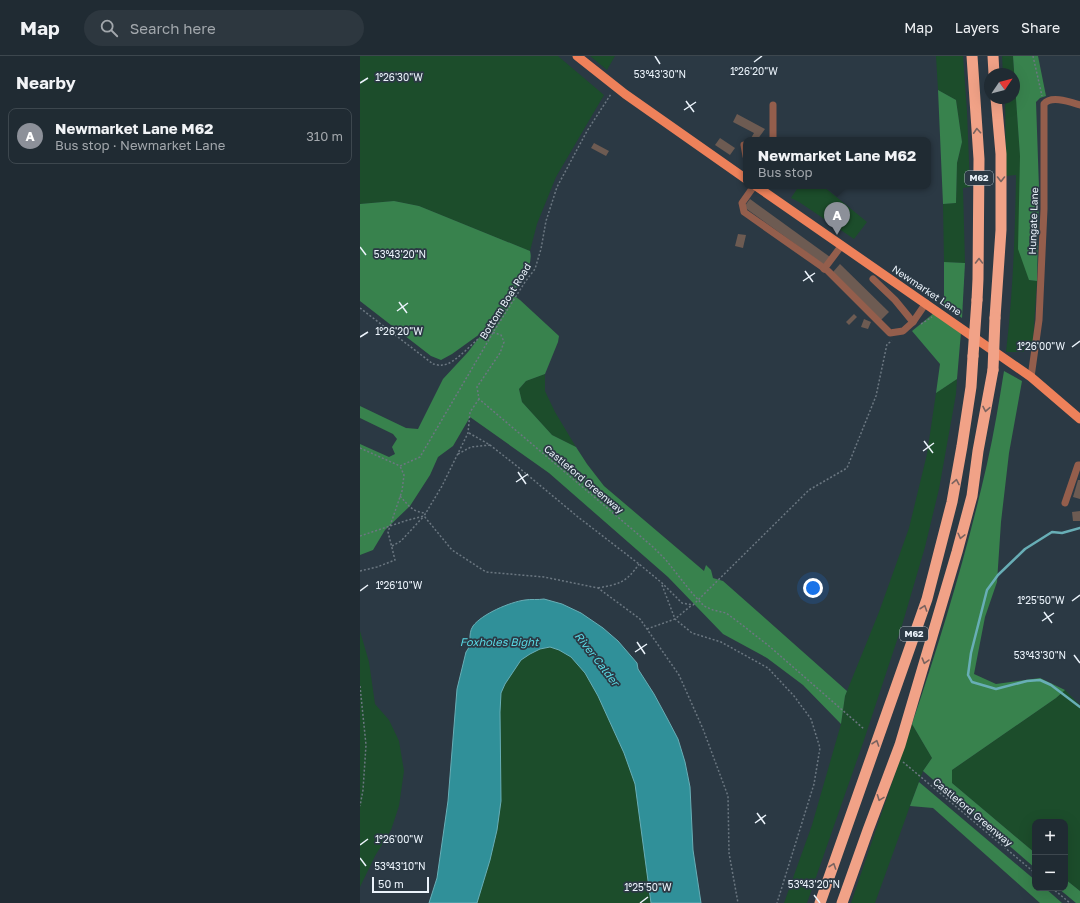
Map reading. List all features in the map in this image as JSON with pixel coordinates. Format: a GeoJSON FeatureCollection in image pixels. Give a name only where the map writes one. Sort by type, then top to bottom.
{"type":"FeatureCollection","features":[{"type":"Feature","properties":{"kind":"highway","name":"M62"},"geometry":{"type":"LineString","coordinates":[[820,903],[927,599],[952,502],[970,394],[978,279],[979,159],[972,56]]}},
{"type":"Feature","properties":{"kind":"highway"},"geometry":{"type":"LineString","coordinates":[[993,56],[994,68]]}},
{"type":"Feature","properties":{"kind":"highway","name":"M62"},"geometry":{"type":"LineString","coordinates":[[842,903],[900,745],[972,496],[978,451],[993,370],[1000,230],[1000,154],[996,104]]}},
{"type":"Feature","properties":{"kind":"main road"},"geometry":{"type":"LineString","coordinates":[[577,56],[616,87],[743,174]]}},
{"type":"Feature","properties":{"kind":"main road","name":"Newmarket Lane"},"geometry":{"type":"LineString","coordinates":[[759,189],[940,312],[1031,377],[1080,419]]}},
{"type":"Feature","properties":{"kind":"street"},"geometry":{"type":"LineString","coordinates":[[1046,101],[1051,99],[1080,105]]}},
{"type":"Feature","properties":{"kind":"street","name":"Hungate Lane"},"geometry":{"type":"LineString","coordinates":[[1031,377],[1039,320],[1044,208],[1044,104],[1046,101]]}},
{"type":"Feature","properties":{"kind":"street"},"geometry":{"type":"LineString","coordinates":[[773,105],[773,137]]}},
{"type":"Feature","properties":{"kind":"street"},"geometry":{"type":"LineString","coordinates":[[753,189],[742,204],[744,212],[824,269],[890,333],[903,331],[913,322],[926,303]]}},
{"type":"Feature","properties":{"kind":"street"},"geometry":{"type":"LineString","coordinates":[[824,269],[842,245]]}},
{"type":"Feature","properties":{"kind":"street"},"geometry":{"type":"LineString","coordinates":[[873,278],[895,300],[913,322]]}},
{"type":"Feature","properties":{"kind":"street"},"geometry":{"type":"LineString","coordinates":[[1065,504],[1078,465],[1080,465]]}},
{"type":"Feature","properties":{"kind":"path"},"geometry":{"type":"LineString","coordinates":[[1033,56],[1043,100],[1046,101]]}},
{"type":"Feature","properties":{"kind":"path","name":"Bottom Boat Road"},"geometry":{"type":"LineString","coordinates":[[400,466],[420,457],[494,331],[535,269],[541,249],[546,220],[557,187],[587,131],[616,87]]}},
{"type":"Feature","properties":{"kind":"path"},"geometry":{"type":"LineString","coordinates":[[360,308],[433,364],[442,366],[451,363],[482,334],[489,331],[494,331],[501,335],[504,342],[500,353],[477,388],[479,399],[470,412],[468,433],[442,486],[424,516],[401,541],[392,546]]}},
{"type":"Feature","properties":{"kind":"path"},"geometry":{"type":"LineString","coordinates":[[920,324],[940,312]]}},
{"type":"Feature","properties":{"kind":"path"},"geometry":{"type":"LineString","coordinates":[[647,629],[674,619],[693,605],[809,490],[847,468],[876,396],[887,344],[894,340]]}},
{"type":"Feature","properties":{"kind":"path","name":"Castleford Greenway"},"geometry":{"type":"LineString","coordinates":[[479,399],[652,547],[666,560],[704,606],[726,613],[737,621],[769,646],[864,729]]}},
{"type":"Feature","properties":{"kind":"path"},"geometry":{"type":"LineString","coordinates":[[468,433],[490,445],[578,517],[639,564],[682,603],[693,605]]}},
{"type":"Feature","properties":{"kind":"path"},"geometry":{"type":"LineString","coordinates":[[458,454],[471,447],[490,445]]}},
{"type":"Feature","properties":{"kind":"path"},"geometry":{"type":"LineString","coordinates":[[360,448],[400,466],[404,475],[402,491],[388,532],[395,560],[377,567],[360,571]]}},
{"type":"Feature","properties":{"kind":"path"},"geometry":{"type":"LineString","coordinates":[[400,496],[413,510],[426,512]]}},
{"type":"Feature","properties":{"kind":"path"},"geometry":{"type":"LineString","coordinates":[[424,516],[452,550],[486,572],[544,577],[598,588],[616,584],[631,576],[639,564]]}},
{"type":"Feature","properties":{"kind":"path"},"geometry":{"type":"LineString","coordinates":[[360,536],[424,516]]}},
{"type":"Feature","properties":{"kind":"path"},"geometry":{"type":"LineString","coordinates":[[662,584],[674,619],[692,633],[721,642],[768,668],[794,696],[811,719],[820,748],[814,784],[777,903]]}},
{"type":"Feature","properties":{"kind":"path"},"geometry":{"type":"LineString","coordinates":[[598,588],[640,619],[679,675],[703,729],[728,796],[729,853],[738,903]]}},
{"type":"Feature","properties":{"kind":"path"},"geometry":{"type":"LineString","coordinates":[[360,686],[366,745],[363,790],[360,806]]}},
{"type":"Feature","properties":{"kind":"path","name":"Castleford Greenway"},"geometry":{"type":"LineString","coordinates":[[903,762],[1032,871]]}},
{"type":"Feature","properties":{"kind":"path"},"geometry":{"type":"LineString","coordinates":[[1056,891],[1070,903]]}},
{"type":"Feature","properties":{"kind":"green space"},"geometry":{"type":"Polygon","coordinates":[[[360,56],[558,56],[604,95],[556,177],[537,224],[530,251],[419,206],[394,201],[360,204],[360,56]]]}},
{"type":"Feature","properties":{"kind":"green space"},"geometry":{"type":"Polygon","coordinates":[[[590,56],[615,56],[607,70],[590,56]]]}},
{"type":"Feature","properties":{"kind":"green space"},"geometry":{"type":"Polygon","coordinates":[[[936,56],[963,56],[970,187],[963,188],[965,263],[944,262],[943,204],[956,203],[957,163],[962,142],[956,100],[938,90],[936,56]]]}},
{"type":"Feature","properties":{"kind":"green space"},"geometry":{"type":"Polygon","coordinates":[[[1002,56],[1013,56],[1014,68],[1003,68],[1002,56]]]}},
{"type":"Feature","properties":{"kind":"green space"},"geometry":{"type":"Polygon","coordinates":[[[1013,56],[1038,56],[1046,96],[1040,98],[1036,102],[1039,188],[1037,281],[1029,280],[1018,249],[1020,156],[1016,104],[1020,104],[1020,68],[1014,68],[1013,56]]]}},
{"type":"Feature","properties":{"kind":"green space"},"geometry":{"type":"Polygon","coordinates":[[[938,90],[956,100],[962,142],[957,163],[956,203],[943,204],[938,90]]]}},
{"type":"Feature","properties":{"kind":"green space"},"geometry":{"type":"Polygon","coordinates":[[[1005,104],[1016,104],[1029,280],[1037,281],[1033,342],[1027,350],[1022,352],[1006,352],[1013,264],[1016,175],[1006,176],[1005,104]]]}},
{"type":"Feature","properties":{"kind":"green space"},"geometry":{"type":"Polygon","coordinates":[[[797,189],[827,189],[867,222],[854,239],[791,198],[797,189]]]}},
{"type":"Feature","properties":{"kind":"green space"},"geometry":{"type":"Polygon","coordinates":[[[394,201],[419,206],[530,251],[531,257],[528,268],[513,295],[559,336],[545,374],[526,381],[519,389],[522,402],[552,435],[576,447],[604,486],[704,571],[706,565],[711,570],[713,578],[723,581],[847,691],[841,724],[803,685],[767,658],[723,634],[668,577],[549,473],[470,417],[453,446],[438,457],[430,475],[410,506],[385,530],[373,550],[360,555],[360,444],[389,457],[395,454],[392,447],[397,439],[393,434],[360,418],[360,406],[406,428],[418,429],[443,379],[468,352],[484,331],[441,360],[431,356],[360,301],[360,204],[394,201]]]}},
{"type":"Feature","properties":{"kind":"green space"},"geometry":{"type":"Polygon","coordinates":[[[944,262],[965,263],[962,318],[944,305],[944,262]]]}},
{"type":"Feature","properties":{"kind":"green space"},"geometry":{"type":"Polygon","coordinates":[[[934,313],[961,332],[957,379],[936,393],[940,364],[912,331],[934,313]]]}},
{"type":"Feature","properties":{"kind":"green space"},"geometry":{"type":"Polygon","coordinates":[[[1004,371],[1022,381],[1009,453],[1001,522],[997,582],[985,617],[974,674],[996,684],[1040,678],[1065,690],[1056,698],[952,770],[952,783],[1032,850],[1032,865],[923,771],[932,758],[912,724],[943,627],[971,530],[990,452],[1004,371]]]}},
{"type":"Feature","properties":{"kind":"green space"},"geometry":{"type":"Polygon","coordinates":[[[545,374],[545,391],[555,412],[576,447],[552,435],[522,402],[519,389],[526,381],[545,374]]]}},
{"type":"Feature","properties":{"kind":"green space"},"geometry":{"type":"Polygon","coordinates":[[[957,379],[956,394],[939,489],[925,547],[903,622],[864,740],[807,903],[784,903],[812,825],[841,724],[845,696],[879,612],[909,528],[927,454],[936,393],[957,379]]]}},
{"type":"Feature","properties":{"kind":"green space"},"geometry":{"type":"Polygon","coordinates":[[[360,631],[369,662],[375,704],[389,720],[399,741],[404,771],[399,806],[391,830],[375,856],[360,887],[360,631]]]}},
{"type":"Feature","properties":{"kind":"green space"},"geometry":{"type":"Polygon","coordinates":[[[550,647],[571,657],[585,673],[598,696],[624,753],[635,784],[651,903],[477,903],[490,860],[497,830],[501,801],[501,693],[505,684],[521,660],[540,649],[550,647]]]}},
{"type":"Feature","properties":{"kind":"green space"},"geometry":{"type":"Polygon","coordinates":[[[1065,690],[1080,705],[1080,891],[1068,881],[1068,819],[1032,819],[1032,850],[952,783],[952,770],[1056,698],[1065,690]]]}},
{"type":"Feature","properties":{"kind":"green space"},"geometry":{"type":"Polygon","coordinates":[[[912,724],[932,758],[923,771],[875,903],[851,903],[912,724]]]}},
{"type":"Feature","properties":{"kind":"green space"},"geometry":{"type":"Polygon","coordinates":[[[919,782],[1032,877],[1032,891],[1048,891],[1062,903],[1040,903],[933,808],[910,806],[919,782]]]}},
{"type":"Feature","properties":{"kind":"green space"},"geometry":{"type":"Polygon","coordinates":[[[1068,881],[1080,891],[1080,903],[1076,903],[1062,891],[1068,891],[1068,881]]]}},
{"type":"Feature","properties":{"kind":"water","name":"Foxholes Bight"},"geometry":{"type":"Polygon","coordinates":[[[544,599],[562,604],[581,613],[603,628],[618,641],[637,663],[638,669],[654,694],[678,739],[685,762],[690,787],[693,850],[701,903],[651,903],[635,784],[624,753],[598,696],[585,673],[571,657],[550,647],[540,649],[521,660],[505,684],[501,693],[501,801],[497,830],[490,860],[477,903],[429,903],[437,878],[448,801],[457,689],[466,652],[469,646],[471,629],[483,617],[504,606],[519,601],[544,599]]]}},
{"type":"Feature","properties":{"kind":"building"},"geometry":{"type":"Polygon","coordinates":[[[737,114],[765,129],[759,137],[752,137],[754,133],[733,122],[737,114]]]}},
{"type":"Feature","properties":{"kind":"building"},"geometry":{"type":"Polygon","coordinates":[[[720,138],[735,148],[730,155],[715,145],[720,138]]]}},
{"type":"Feature","properties":{"kind":"building"},"geometry":{"type":"Polygon","coordinates":[[[594,143],[609,151],[606,156],[591,148],[594,143]]]}},
{"type":"Feature","properties":{"kind":"building"},"geometry":{"type":"Polygon","coordinates":[[[750,199],[830,257],[824,265],[744,207],[750,199]]]}},
{"type":"Feature","properties":{"kind":"building"},"geometry":{"type":"Polygon","coordinates":[[[738,234],[746,235],[743,248],[735,246],[738,234]]]}},
{"type":"Feature","properties":{"kind":"building"},"geometry":{"type":"Polygon","coordinates":[[[840,264],[889,312],[881,320],[833,272],[840,264]]]}},
{"type":"Feature","properties":{"kind":"building"},"geometry":{"type":"Polygon","coordinates":[[[854,314],[857,317],[849,325],[846,322],[854,314]]]}},
{"type":"Feature","properties":{"kind":"building"},"geometry":{"type":"Polygon","coordinates":[[[864,319],[871,322],[868,329],[861,327],[864,319]]]}},
{"type":"Feature","properties":{"kind":"building"},"geometry":{"type":"Polygon","coordinates":[[[1078,480],[1080,480],[1080,499],[1073,497],[1078,480]]]}},
{"type":"Feature","properties":{"kind":"building"},"geometry":{"type":"Polygon","coordinates":[[[1080,511],[1080,521],[1073,521],[1072,512],[1080,511]]]}},
{"type":"Feature","properties":{"kind":"waterway"},"geometry":{"type":"LineString","coordinates":[[1080,528],[1062,533],[1052,532],[1025,549],[998,575],[987,590],[971,653],[968,675],[972,682],[996,689],[1027,681],[1040,680],[1051,685],[1080,707]]}},
{"type":"Feature","properties":{"kind":"place","name":"Newmarket Lane M62"},"geometry":{"type":"Point","coordinates":[837,235]}},
{"type":"Feature","properties":{"kind":"water label","name":"River Calder"},"geometry":{"type":"Point","coordinates":[597,659]}}]}
